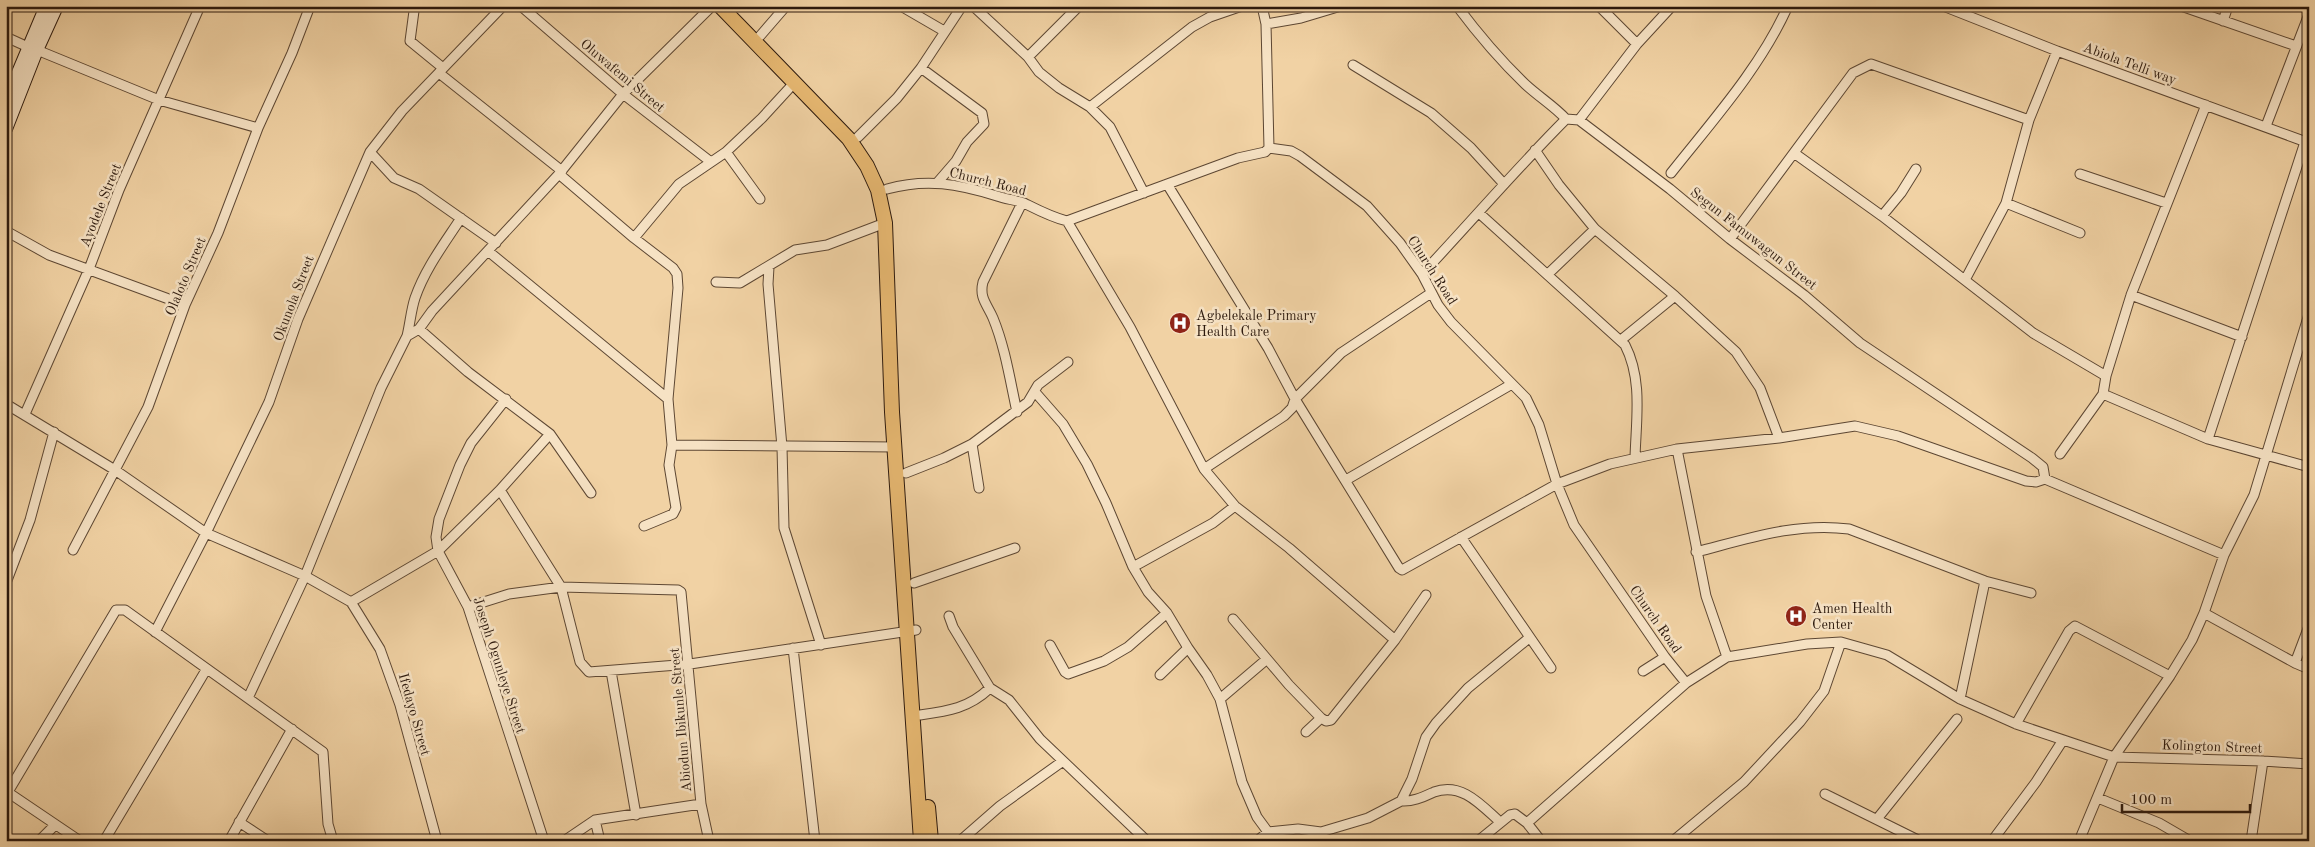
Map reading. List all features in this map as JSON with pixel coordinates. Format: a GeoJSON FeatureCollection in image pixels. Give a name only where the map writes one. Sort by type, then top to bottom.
{"type":"FeatureCollection","features":[{"type":"Feature","properties":{"kind":"main road"},"geometry":{"type":"LineString","coordinates":[[720,6],[795,82],[858,150],[878,190],[885,223],[891,279],[899,411],[906,473],[914,583],[912,631],[921,841]]}},
{"type":"Feature","properties":{"kind":"main road"},"geometry":{"type":"LineString","coordinates":[[732,6],[858,138],[887,190],[892,220],[892,412],[931,841]]}},
{"type":"Feature","properties":{"kind":"street"},"geometry":{"type":"LineString","coordinates":[[6,128],[46,6]]}},
{"type":"Feature","properties":{"kind":"street"},"geometry":{"type":"LineString","coordinates":[[6,101],[32,48],[57,6]]}},
{"type":"Feature","properties":{"kind":"street","name":"Ayodele Street"},"geometry":{"type":"LineString","coordinates":[[25,414],[90,269],[119,190],[200,6]]}},
{"type":"Feature","properties":{"kind":"street","name":"Olaloto Street"},"geometry":{"type":"LineString","coordinates":[[73,550],[159,382],[185,305],[218,233],[258,128],[292,53],[310,6]]}},
{"type":"Feature","properties":{"kind":"street"},"geometry":{"type":"LineString","coordinates":[[412,6],[414,11],[410,41],[634,238],[673,268],[677,274],[678,288],[668,399],[672,445],[669,465],[676,511],[644,526]]}},
{"type":"Feature","properties":{"kind":"street","name":"Okunola Street"},"geometry":{"type":"LineString","coordinates":[[155,632],[206,533],[269,402],[298,319],[370,152],[402,111],[503,6]]}},
{"type":"Feature","properties":{"kind":"street","name":"Oluwafemi Street"},"geometry":{"type":"LineString","coordinates":[[521,6],[623,94],[710,162]]}},
{"type":"Feature","properties":{"kind":"street"},"geometry":{"type":"LineString","coordinates":[[407,336],[419,329],[561,172],[623,94],[712,6]]}},
{"type":"Feature","properties":{"kind":"street"},"geometry":{"type":"LineString","coordinates":[[760,36],[786,6]]}},
{"type":"Feature","properties":{"kind":"street"},"geometry":{"type":"LineString","coordinates":[[901,6],[944,30]]}},
{"type":"Feature","properties":{"kind":"street"},"geometry":{"type":"LineString","coordinates":[[858,138],[897,98],[921,68],[944,30],[962,6]]}},
{"type":"Feature","properties":{"kind":"street"},"geometry":{"type":"LineString","coordinates":[[973,6],[1028,57],[1038,72],[1059,88],[1090,107],[1110,127],[1117,137],[1144,193]]}},
{"type":"Feature","properties":{"kind":"street"},"geometry":{"type":"LineString","coordinates":[[1028,57],[1080,6]]}},
{"type":"Feature","properties":{"kind":"street"},"geometry":{"type":"LineString","coordinates":[[1090,107],[1192,27],[1210,17],[1242,6]]}},
{"type":"Feature","properties":{"kind":"street"},"geometry":{"type":"LineString","coordinates":[[1262,6],[1266,24],[1270,148],[1265,152],[1238,158],[1067,221],[1130,327],[1204,469],[1235,506],[1290,548],[1395,640]]}},
{"type":"Feature","properties":{"kind":"street"},"geometry":{"type":"LineString","coordinates":[[1266,24],[1301,18],[1341,6]]}},
{"type":"Feature","properties":{"kind":"street"},"geometry":{"type":"LineString","coordinates":[[1457,6],[1488,46],[1527,86],[1566,119],[1579,120],[1637,44],[1672,6]]}},
{"type":"Feature","properties":{"kind":"street"},"geometry":{"type":"LineString","coordinates":[[1599,6],[1637,44]]}},
{"type":"Feature","properties":{"kind":"street"},"geometry":{"type":"LineString","coordinates":[[1671,174],[1760,57],[1774,36],[1788,6]]}},
{"type":"Feature","properties":{"kind":"street","name":"Abiola Telli way"},"geometry":{"type":"LineString","coordinates":[[1943,6],[2057,51],[2307,142]]}},
{"type":"Feature","properties":{"kind":"street"},"geometry":{"type":"LineString","coordinates":[[2182,6],[2296,46]]}},
{"type":"Feature","properties":{"kind":"street"},"geometry":{"type":"LineString","coordinates":[[2222,21],[2228,6]]}},
{"type":"Feature","properties":{"kind":"street"},"geometry":{"type":"LineString","coordinates":[[2266,126],[2309,14]]}},
{"type":"Feature","properties":{"kind":"street"},"geometry":{"type":"LineString","coordinates":[[6,37],[159,100],[258,128]]}},
{"type":"Feature","properties":{"kind":"street"},"geometry":{"type":"LineString","coordinates":[[1965,280],[2006,203],[2029,120],[2057,51]]}},
{"type":"Feature","properties":{"kind":"street"},"geometry":{"type":"LineString","coordinates":[[1730,238],[1853,73],[1871,64],[2029,120]]}},
{"type":"Feature","properties":{"kind":"street"},"geometry":{"type":"LineString","coordinates":[[1353,66],[1431,113],[1471,148],[1504,183]]}},
{"type":"Feature","properties":{"kind":"street"},"geometry":{"type":"LineString","coordinates":[[921,68],[982,113],[985,118],[984,124],[967,142],[956,162],[938,183]]}},
{"type":"Feature","properties":{"kind":"street"},"geometry":{"type":"LineString","coordinates":[[634,238],[679,184],[726,152],[762,118],[795,82]]}},
{"type":"Feature","properties":{"kind":"street"},"geometry":{"type":"LineString","coordinates":[[2060,454],[2103,394],[2106,376],[2131,295],[2206,105]]}},
{"type":"Feature","properties":{"kind":"street"},"geometry":{"type":"LineString","coordinates":[[1422,274],[1479,213],[1504,183],[1566,119]]}},
{"type":"Feature","properties":{"kind":"street","name":"Segun Famuwagun Street"},"geometry":{"type":"LineString","coordinates":[[1579,120],[1670,189],[1860,343],[2032,458],[2043,467],[2046,478]]}},
{"type":"Feature","properties":{"kind":"street"},"geometry":{"type":"LineString","coordinates":[[2208,439],[2307,142]]}},
{"type":"Feature","properties":{"kind":"street","name":"Church Road"},"geometry":{"type":"LineString","coordinates":[[1270,148],[1291,151],[1351,192],[1393,235],[1422,274],[1430,293],[1451,322],[1526,398],[1532,408],[1557,484],[1574,525],[1665,657],[1686,683]]}},
{"type":"Feature","properties":{"kind":"street"},"geometry":{"type":"LineString","coordinates":[[1536,150],[1559,185],[1595,229],[1675,296],[1736,352],[1760,388],[1779,438]]}},
{"type":"Feature","properties":{"kind":"street"},"geometry":{"type":"LineString","coordinates":[[370,152],[394,178],[419,189],[496,243]]}},
{"type":"Feature","properties":{"kind":"street"},"geometry":{"type":"LineString","coordinates":[[726,152],[760,199]]}},
{"type":"Feature","properties":{"kind":"street"},"geometry":{"type":"LineString","coordinates":[[1794,153],[1882,216],[2033,333],[2106,376]]}},
{"type":"Feature","properties":{"kind":"street"},"geometry":{"type":"LineString","coordinates":[[1882,216],[1901,193],[1916,169]]}},
{"type":"Feature","properties":{"kind":"street"},"geometry":{"type":"LineString","coordinates":[[2080,174],[2166,204]]}},
{"type":"Feature","properties":{"kind":"street","name":"Church Road"},"geometry":{"type":"LineString","coordinates":[[887,190],[908,184],[938,183],[966,187],[1022,202],[1054,218],[1067,221]]}},
{"type":"Feature","properties":{"kind":"street"},"geometry":{"type":"LineString","coordinates":[[1167,184],[1268,348],[1295,399],[1398,568],[1402,570],[1557,484],[1610,464],[1676,449],[1779,438],[1856,426],[1871,428],[2026,481],[2036,482],[2046,478],[2224,555]]}},
{"type":"Feature","properties":{"kind":"street"},"geometry":{"type":"LineString","coordinates":[[1016,412],[998,330],[982,300],[981,292],[1022,202]]}},
{"type":"Feature","properties":{"kind":"street"},"geometry":{"type":"LineString","coordinates":[[2006,203],[2080,233]]}},
{"type":"Feature","properties":{"kind":"street"},"geometry":{"type":"LineString","coordinates":[[1479,213],[1626,345],[1632,357],[1638,385],[1635,458]]}},
{"type":"Feature","properties":{"kind":"street"},"geometry":{"type":"LineString","coordinates":[[248,698],[305,576],[382,388],[407,336],[419,289],[433,260],[461,218]]}},
{"type":"Feature","properties":{"kind":"street"},"geometry":{"type":"LineString","coordinates":[[716,282],[740,284],[754,273],[769,267],[781,257],[795,250],[827,245],[885,223]]}},
{"type":"Feature","properties":{"kind":"street"},"geometry":{"type":"LineString","coordinates":[[1548,274],[1595,229]]}},
{"type":"Feature","properties":{"kind":"street"},"geometry":{"type":"LineString","coordinates":[[6,231],[49,255],[185,305]]}},
{"type":"Feature","properties":{"kind":"street"},"geometry":{"type":"LineString","coordinates":[[488,251],[668,399]]}},
{"type":"Feature","properties":{"kind":"street"},"geometry":{"type":"LineString","coordinates":[[769,267],[768,284],[782,447],[784,528],[821,645]]}},
{"type":"Feature","properties":{"kind":"street"},"geometry":{"type":"LineString","coordinates":[[1204,469],[1284,416],[1292,408],[1295,399],[1341,353],[1430,293]]}},
{"type":"Feature","properties":{"kind":"street"},"geometry":{"type":"LineString","coordinates":[[2131,295],[2242,337]]}},
{"type":"Feature","properties":{"kind":"street"},"geometry":{"type":"LineString","coordinates":[[1621,340],[1675,296]]}},
{"type":"Feature","properties":{"kind":"street"},"geometry":{"type":"LineString","coordinates":[[2079,841],[2114,757],[2170,676],[2192,640],[2204,613],[2224,555],[2254,495],[2265,454],[2306,335],[2309,314]]}},
{"type":"Feature","properties":{"kind":"street"},"geometry":{"type":"LineString","coordinates":[[419,329],[468,372],[550,434],[591,493]]}},
{"type":"Feature","properties":{"kind":"street"},"geometry":{"type":"LineString","coordinates":[[906,473],[944,458],[972,444],[1028,402],[1048,377],[1068,362]]}},
{"type":"Feature","properties":{"kind":"street"},"geometry":{"type":"LineString","coordinates":[[1346,480],[1512,384]]}},
{"type":"Feature","properties":{"kind":"street"},"geometry":{"type":"LineString","coordinates":[[1035,392],[1063,424],[1087,464],[1133,567],[1148,592],[1168,613],[1188,648],[1208,675],[1220,699],[1242,782],[1257,816],[1268,832]]}},
{"type":"Feature","properties":{"kind":"street"},"geometry":{"type":"LineString","coordinates":[[2103,394],[2208,439],[2309,467]]}},
{"type":"Feature","properties":{"kind":"street","name":"Joseph Ogunleye Street"},"geometry":{"type":"LineString","coordinates":[[506,399],[471,443],[460,464],[439,519],[436,537],[438,551],[468,607],[544,841]]}},
{"type":"Feature","properties":{"kind":"street"},"geometry":{"type":"LineString","coordinates":[[6,404],[115,470],[206,533],[305,576],[351,602],[438,551],[500,490],[550,434]]}},
{"type":"Feature","properties":{"kind":"street"},"geometry":{"type":"LineString","coordinates":[[6,583],[30,520],[54,432]]}},
{"type":"Feature","properties":{"kind":"street"},"geometry":{"type":"LineString","coordinates":[[972,444],[979,488]]}},
{"type":"Feature","properties":{"kind":"street"},"geometry":{"type":"LineString","coordinates":[[672,445],[895,447]]}},
{"type":"Feature","properties":{"kind":"street"},"geometry":{"type":"LineString","coordinates":[[1527,823],[1686,683],[1727,657],[1706,596],[1676,449]]}},
{"type":"Feature","properties":{"kind":"street"},"geometry":{"type":"LineString","coordinates":[[500,490],[561,587],[580,662],[589,672],[690,664],[912,631]]}},
{"type":"Feature","properties":{"kind":"street"},"geometry":{"type":"LineString","coordinates":[[1133,567],[1189,538],[1235,506]]}},
{"type":"Feature","properties":{"kind":"street"},"geometry":{"type":"LineString","coordinates":[[1696,552],[1774,532],[1826,526],[1849,529],[1985,581],[2031,593]]}},
{"type":"Feature","properties":{"kind":"street"},"geometry":{"type":"LineString","coordinates":[[1461,537],[1509,604],[1529,638],[1551,668]]}},
{"type":"Feature","properties":{"kind":"street"},"geometry":{"type":"LineString","coordinates":[[914,583],[1015,548]]}},
{"type":"Feature","properties":{"kind":"street"},"geometry":{"type":"LineString","coordinates":[[1960,699],[1985,581]]}},
{"type":"Feature","properties":{"kind":"street"},"geometry":{"type":"LineString","coordinates":[[468,607],[509,594],[561,587]]}},
{"type":"Feature","properties":{"kind":"street","name":"Abiodun Ibikunle Street"},"geometry":{"type":"LineString","coordinates":[[561,587],[678,590],[683,596],[701,804],[709,841]]}},
{"type":"Feature","properties":{"kind":"street"},"geometry":{"type":"LineString","coordinates":[[1233,619],[1289,685],[1326,721],[1331,720],[1395,640],[1426,595]]}},
{"type":"Feature","properties":{"kind":"street","name":"Ifedayo Street"},"geometry":{"type":"LineString","coordinates":[[351,602],[375,638],[390,677],[400,705],[437,841]]}},
{"type":"Feature","properties":{"kind":"street"},"geometry":{"type":"LineString","coordinates":[[80,841],[7,792],[116,610],[125,610],[206,670],[323,752],[328,824],[333,841]]}},
{"type":"Feature","properties":{"kind":"street"},"geometry":{"type":"LineString","coordinates":[[1050,645],[1068,674],[1104,661],[1128,647],[1168,613]]}},
{"type":"Feature","properties":{"kind":"street"},"geometry":{"type":"LineString","coordinates":[[2204,613],[2309,669]]}},
{"type":"Feature","properties":{"kind":"street"},"geometry":{"type":"LineString","coordinates":[[949,616],[953,627],[990,688],[1009,700],[1030,729],[1147,841]]}},
{"type":"Feature","properties":{"kind":"street"},"geometry":{"type":"LineString","coordinates":[[2016,724],[2069,631],[2075,626],[2170,676]]}},
{"type":"Feature","properties":{"kind":"street"},"geometry":{"type":"LineString","coordinates":[[2295,663],[2309,626]]}},
{"type":"Feature","properties":{"kind":"street"},"geometry":{"type":"LineString","coordinates":[[1401,801],[1412,779],[1426,737],[1439,719],[1468,688],[1529,638]]}},
{"type":"Feature","properties":{"kind":"street"},"geometry":{"type":"LineString","coordinates":[[1673,841],[1744,782],[1800,722],[1824,691],[1841,642]]}},
{"type":"Feature","properties":{"kind":"street","name":"Kolington Street"},"geometry":{"type":"LineString","coordinates":[[1727,657],[1806,644],[1841,642],[1887,655],[1960,699],[2016,724],[2114,757],[2309,764]]}},
{"type":"Feature","properties":{"kind":"street"},"geometry":{"type":"LineString","coordinates":[[793,648],[815,841]]}},
{"type":"Feature","properties":{"kind":"street"},"geometry":{"type":"LineString","coordinates":[[1160,675],[1188,648]]}},
{"type":"Feature","properties":{"kind":"street"},"geometry":{"type":"LineString","coordinates":[[1643,671],[1665,657]]}},
{"type":"Feature","properties":{"kind":"street"},"geometry":{"type":"LineString","coordinates":[[1220,699],[1267,658]]}},
{"type":"Feature","properties":{"kind":"street"},"geometry":{"type":"LineString","coordinates":[[104,841],[206,670]]}},
{"type":"Feature","properties":{"kind":"street"},"geometry":{"type":"LineString","coordinates":[[611,671],[636,815]]}},
{"type":"Feature","properties":{"kind":"street"},"geometry":{"type":"LineString","coordinates":[[920,715],[951,710],[978,700],[990,688]]}},
{"type":"Feature","properties":{"kind":"street"},"geometry":{"type":"LineString","coordinates":[[1306,732],[1321,718]]}},
{"type":"Feature","properties":{"kind":"street"},"geometry":{"type":"LineString","coordinates":[[1877,819],[1957,718]]}},
{"type":"Feature","properties":{"kind":"street"},"geometry":{"type":"LineString","coordinates":[[229,841],[292,729]]}},
{"type":"Feature","properties":{"kind":"street"},"geometry":{"type":"LineString","coordinates":[[1992,841],[2036,782],[2062,740]]}},
{"type":"Feature","properties":{"kind":"street"},"geometry":{"type":"LineString","coordinates":[[960,841],[1000,806],[1063,761]]}},
{"type":"Feature","properties":{"kind":"street"},"geometry":{"type":"LineString","coordinates":[[2251,841],[2263,761]]}},
{"type":"Feature","properties":{"kind":"street"},"geometry":{"type":"LineString","coordinates":[[1257,841],[1268,832],[1298,829],[1321,832],[1368,818],[1401,801],[1411,802],[1443,789],[1464,792],[1500,822]]}},
{"type":"Feature","properties":{"kind":"street"},"geometry":{"type":"LineString","coordinates":[[1825,794],[1920,841]]}},
{"type":"Feature","properties":{"kind":"street"},"geometry":{"type":"LineString","coordinates":[[2098,798],[2159,823],[2190,841]]}},
{"type":"Feature","properties":{"kind":"street"},"geometry":{"type":"LineString","coordinates":[[564,841],[595,820],[701,804]]}},
{"type":"Feature","properties":{"kind":"street"},"geometry":{"type":"LineString","coordinates":[[1478,841],[1500,822],[1515,814],[1527,823],[1541,841]]}},
{"type":"Feature","properties":{"kind":"street"},"geometry":{"type":"LineString","coordinates":[[595,820],[600,841]]}},
{"type":"Feature","properties":{"kind":"street"},"geometry":{"type":"LineString","coordinates":[[239,822],[268,841]]}},
{"type":"Feature","properties":{"kind":"street"},"geometry":{"type":"LineString","coordinates":[[39,841],[55,825]]}},
{"type":"Feature","properties":{"kind":"place","name":"Agbelekale Primary Health Care"},"geometry":{"type":"Point","coordinates":[1180,323]}},
{"type":"Feature","properties":{"kind":"place","name":"Amen Health Center"},"geometry":{"type":"Point","coordinates":[1796,616]}}]}
